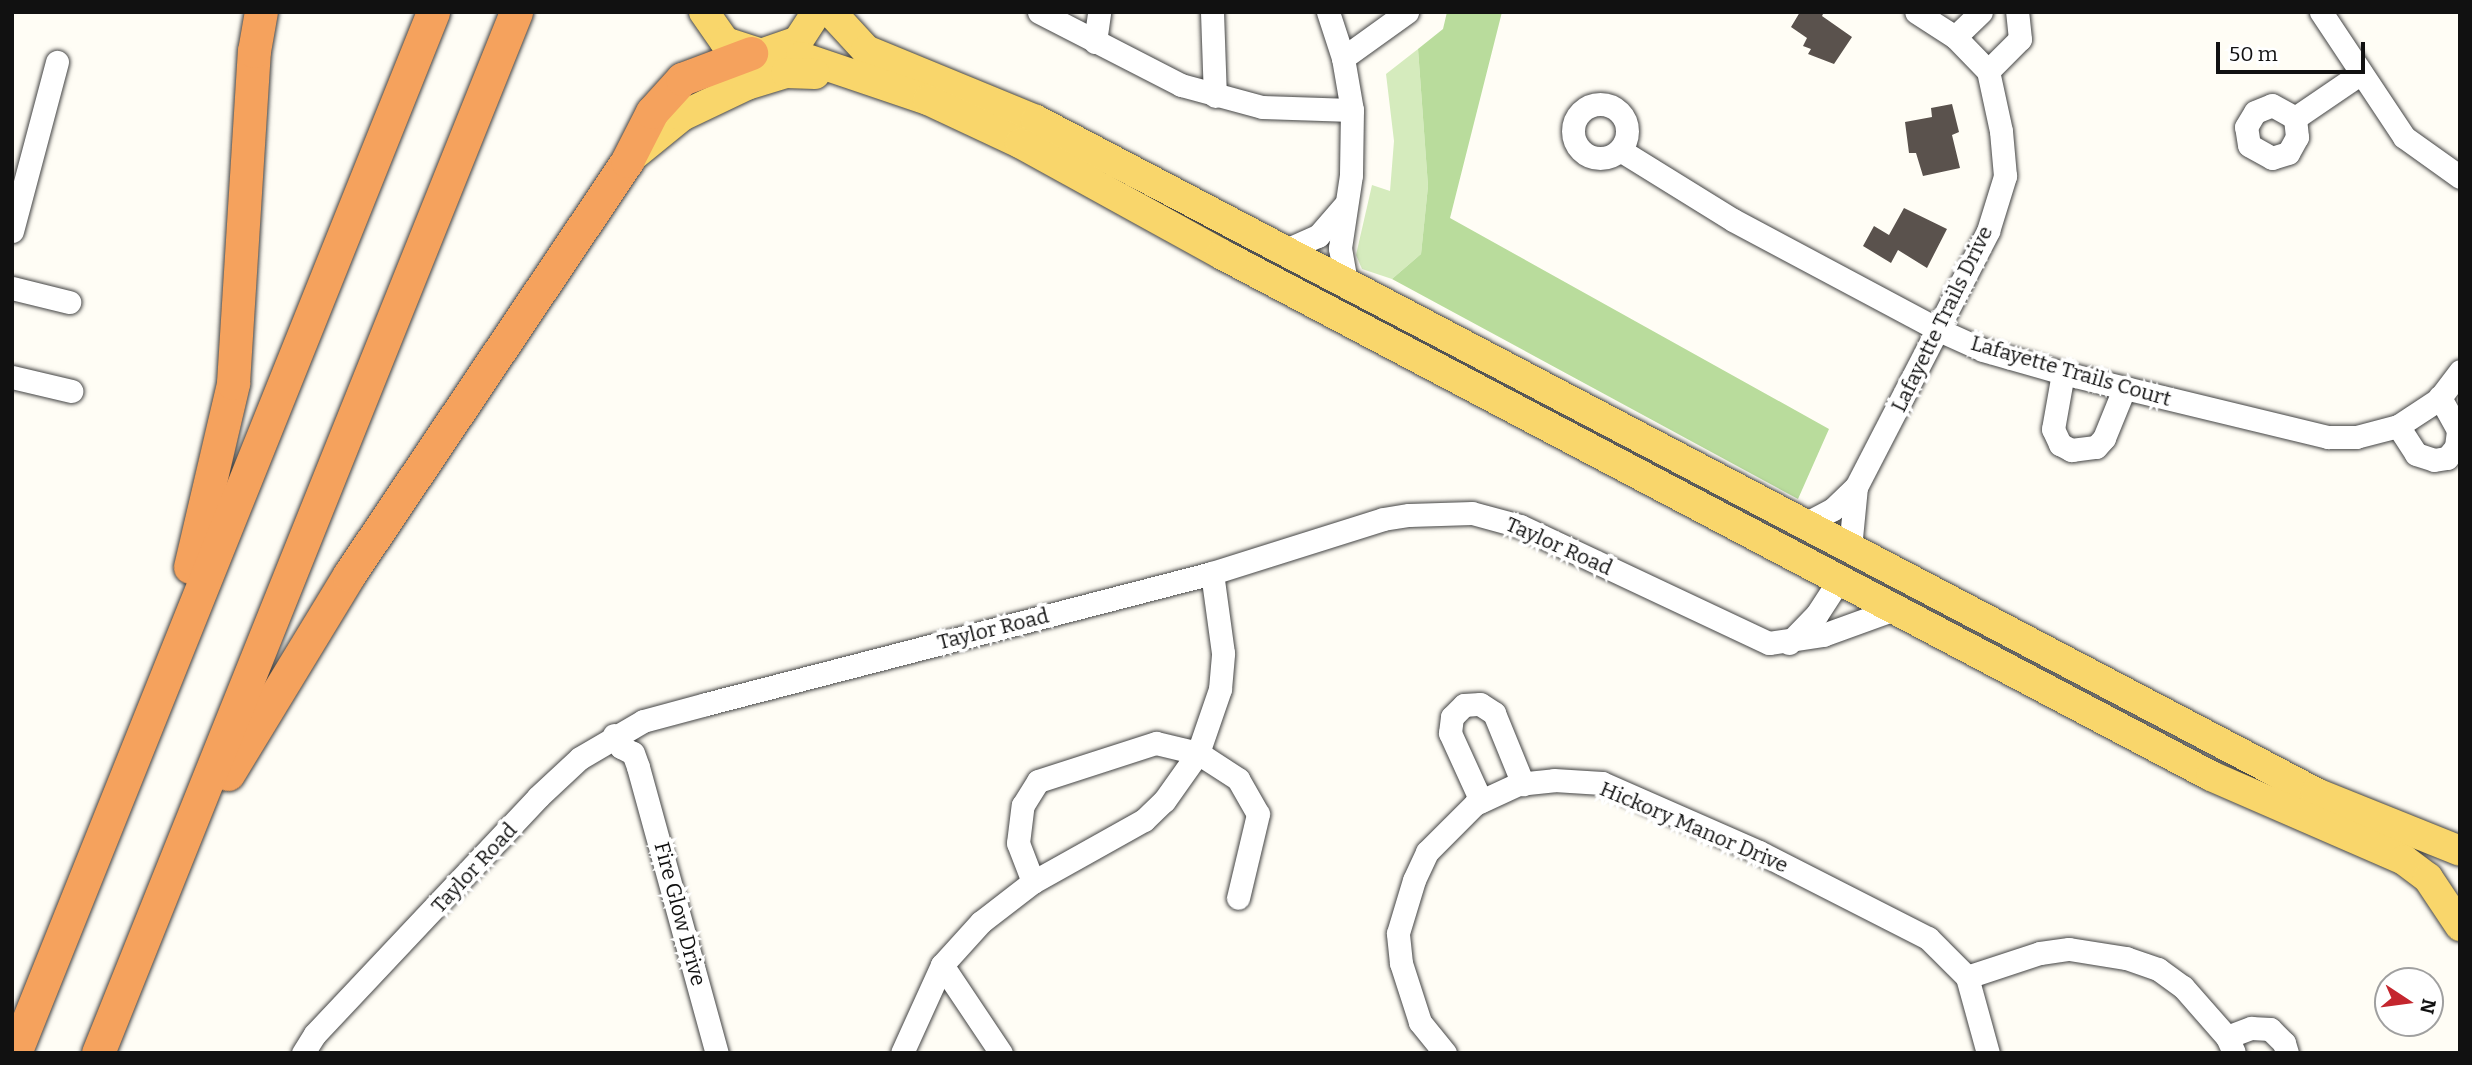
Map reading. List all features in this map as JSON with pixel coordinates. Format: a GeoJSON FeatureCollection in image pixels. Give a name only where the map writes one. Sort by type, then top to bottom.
{"type":"FeatureCollection","features":[{"type":"Feature","properties":{"kind":"highway"},"geometry":{"type":"LineString","coordinates":[[169,670],[173,632],[208,503],[233,383],[254,51],[261,12]]}},
{"type":"Feature","properties":{"kind":"highway"},"geometry":{"type":"LineString","coordinates":[[15,1053],[433,12]]}},
{"type":"Feature","properties":{"kind":"highway"},"geometry":{"type":"LineString","coordinates":[[99,1053],[516,12]]}},
{"type":"Feature","properties":{"kind":"highway"},"geometry":{"type":"LineString","coordinates":[[176,860],[349,575],[627,161],[652,113],[682,79],[761,53]]}},
{"type":"Feature","properties":{"kind":"main road"},"geometry":{"type":"LineString","coordinates":[[704,12],[725,42],[761,53],[801,57],[928,100],[992,129],[2211,776],[2404,860],[2428,877],[2460,926]]}},
{"type":"Feature","properties":{"kind":"main road"},"geometry":{"type":"LineString","coordinates":[[761,53],[798,41],[817,12]]}},
{"type":"Feature","properties":{"kind":"main road"},"geometry":{"type":"LineString","coordinates":[[831,12],[866,50],[1036,120],[2316,793],[2460,852]]}},
{"type":"Feature","properties":{"kind":"main road"},"geometry":{"type":"LineString","coordinates":[[627,161],[682,116],[767,76],[848,75]]}},
{"type":"Feature","properties":{"kind":"main road"},"geometry":{"type":"LineString","coordinates":[[1839,580],[1863,572],[1893,571]]}},
{"type":"Feature","properties":{"kind":"street"},"geometry":{"type":"LineString","coordinates":[[1039,12],[1181,85],[1215,96],[1262,107],[1352,110]]}},
{"type":"Feature","properties":{"kind":"street"},"geometry":{"type":"LineString","coordinates":[[1095,41],[1099,12]]}},
{"type":"Feature","properties":{"kind":"street"},"geometry":{"type":"LineString","coordinates":[[1212,12],[1215,96]]}},
{"type":"Feature","properties":{"kind":"street"},"geometry":{"type":"LineString","coordinates":[[1328,12],[1343,58],[1352,110],[1351,166],[1340,248],[1346,282]]}},
{"type":"Feature","properties":{"kind":"street"},"geometry":{"type":"LineString","coordinates":[[1343,58],[1407,12]]}},
{"type":"Feature","properties":{"kind":"street"},"geometry":{"type":"LineString","coordinates":[[1916,12],[1955,37],[1988,71],[2020,39],[2017,12]]}},
{"type":"Feature","properties":{"kind":"street"},"geometry":{"type":"LineString","coordinates":[[1955,37],[1981,12]]}},
{"type":"Feature","properties":{"kind":"street"},"geometry":{"type":"LineString","coordinates":[[2321,12],[2404,137],[2460,177]]}},
{"type":"Feature","properties":{"kind":"street"},"geometry":{"type":"LineString","coordinates":[[12,231],[57,62]]}},
{"type":"Feature","properties":{"kind":"street","name":"Lafayette Trails Drive"},"geometry":{"type":"LineString","coordinates":[[1805,524],[1833,509],[1856,487],[1988,232],[2005,176],[2001,131],[1988,71]]}},
{"type":"Feature","properties":{"kind":"street"},"geometry":{"type":"LineString","coordinates":[[2295,118],[2361,73]]}},
{"type":"Feature","properties":{"kind":"street","name":"Lafayette Trails Court"},"geometry":{"type":"LineString","coordinates":[[1620,150],[1732,220],[1939,330],[1983,350],[2063,373],[2328,437],[2356,437],[2398,426],[2440,397],[2460,372]]}},
{"type":"Feature","properties":{"kind":"street"},"geometry":{"type":"LineString","coordinates":[[1286,250],[1318,236],[1344,205]]}},
{"type":"Feature","properties":{"kind":"street"},"geometry":{"type":"LineString","coordinates":[[12,288],[69,302]]}},
{"type":"Feature","properties":{"kind":"street"},"geometry":{"type":"LineString","coordinates":[[2063,373],[2053,429],[2060,444],[2071,450],[2096,447],[2104,438],[2124,389]]}},
{"type":"Feature","properties":{"kind":"street"},"geometry":{"type":"LineString","coordinates":[[12,377],[71,391]]}},
{"type":"Feature","properties":{"kind":"street"},"geometry":{"type":"LineString","coordinates":[[2398,426],[2416,454],[2434,460],[2447,458],[2456,447],[2458,430],[2440,397]]}},
{"type":"Feature","properties":{"kind":"street","name":"Lafayette Trails Drive"},"geometry":{"type":"LineString","coordinates":[[1850,548],[1856,487]]}},
{"type":"Feature","properties":{"kind":"street","name":"Taylor Road"},"geometry":{"type":"LineString","coordinates":[[303,1053],[315,1034],[537,797],[580,758],[617,741],[643,721],[1212,573],[1383,519],[1472,513],[1547,537],[1769,643],[1789,643],[1895,609]]}},
{"type":"Feature","properties":{"kind":"street"},"geometry":{"type":"LineString","coordinates":[[901,1053],[942,965],[997,907],[1033,883],[1144,820],[1164,800],[1198,753],[1220,689],[1223,653],[1212,573]]}},
{"type":"Feature","properties":{"kind":"street"},"geometry":{"type":"LineString","coordinates":[[1789,643],[1817,614],[1839,580]]}},
{"type":"Feature","properties":{"kind":"street"},"geometry":{"type":"LineString","coordinates":[[1481,802],[1450,733],[1452,717],[1464,705],[1480,704],[1494,713],[1523,784]]}},
{"type":"Feature","properties":{"kind":"street","name":"Fire Glow Drive"},"geometry":{"type":"LineString","coordinates":[[617,741],[633,753],[638,776],[656,825],[717,1053]]}},
{"type":"Feature","properties":{"kind":"street"},"geometry":{"type":"LineString","coordinates":[[1033,883],[1018,843],[1023,805],[1038,781],[1156,743],[1198,753],[1238,779],[1258,814],[1238,898]]}},
{"type":"Feature","properties":{"kind":"street","name":"Hickory Manor Drive"},"geometry":{"type":"LineString","coordinates":[[1445,1053],[1420,1022],[1401,963],[1398,933],[1403,908],[1427,852],[1462,814],[1481,802],[1523,784],[1554,780],[1602,783],[1759,852],[1928,938],[1967,977],[1989,1053]]}},
{"type":"Feature","properties":{"kind":"street"},"geometry":{"type":"LineString","coordinates":[[1967,977],[2050,952],[2069,949],[2126,958],[2158,969],[2183,987],[2231,1045],[2251,1028],[2270,1029],[2284,1043],[2287,1053]]}},
{"type":"Feature","properties":{"kind":"street"},"geometry":{"type":"LineString","coordinates":[[942,965],[1001,1053]]}},
{"type":"Feature","properties":{"kind":"green space"},"geometry":{"type":"Polygon","coordinates":[[[1447,12],[1502,12],[1450,218],[1829,429],[1798,499],[1392,279],[1421,254],[1428,186],[1418,49],[1443,29],[1447,12]]]}},
{"type":"Feature","properties":{"kind":"green space"},"geometry":{"type":"Polygon","coordinates":[[[1418,49],[1428,186],[1421,254],[1392,279],[1362,269],[1356,255],[1372,185],[1390,191],[1394,141],[1386,74],[1418,49]]]}},
{"type":"Feature","properties":{"kind":"building"},"geometry":{"type":"Polygon","coordinates":[[[1800,12],[1824,12],[1822,16],[1852,37],[1834,64],[1808,54],[1811,49],[1803,46],[1807,38],[1791,27],[1800,12]]]}},
{"type":"Feature","properties":{"kind":"building"},"geometry":{"type":"Polygon","coordinates":[[[1952,104],[1959,132],[1952,135],[1960,168],[1923,176],[1916,153],[1909,153],[1905,122],[1932,117],[1931,108],[1952,104]]]}},
{"type":"Feature","properties":{"kind":"building"},"geometry":{"type":"Polygon","coordinates":[[[1904,208],[1947,229],[1927,268],[1898,250],[1891,263],[1863,246],[1874,226],[1889,235],[1904,208]]]}}]}
